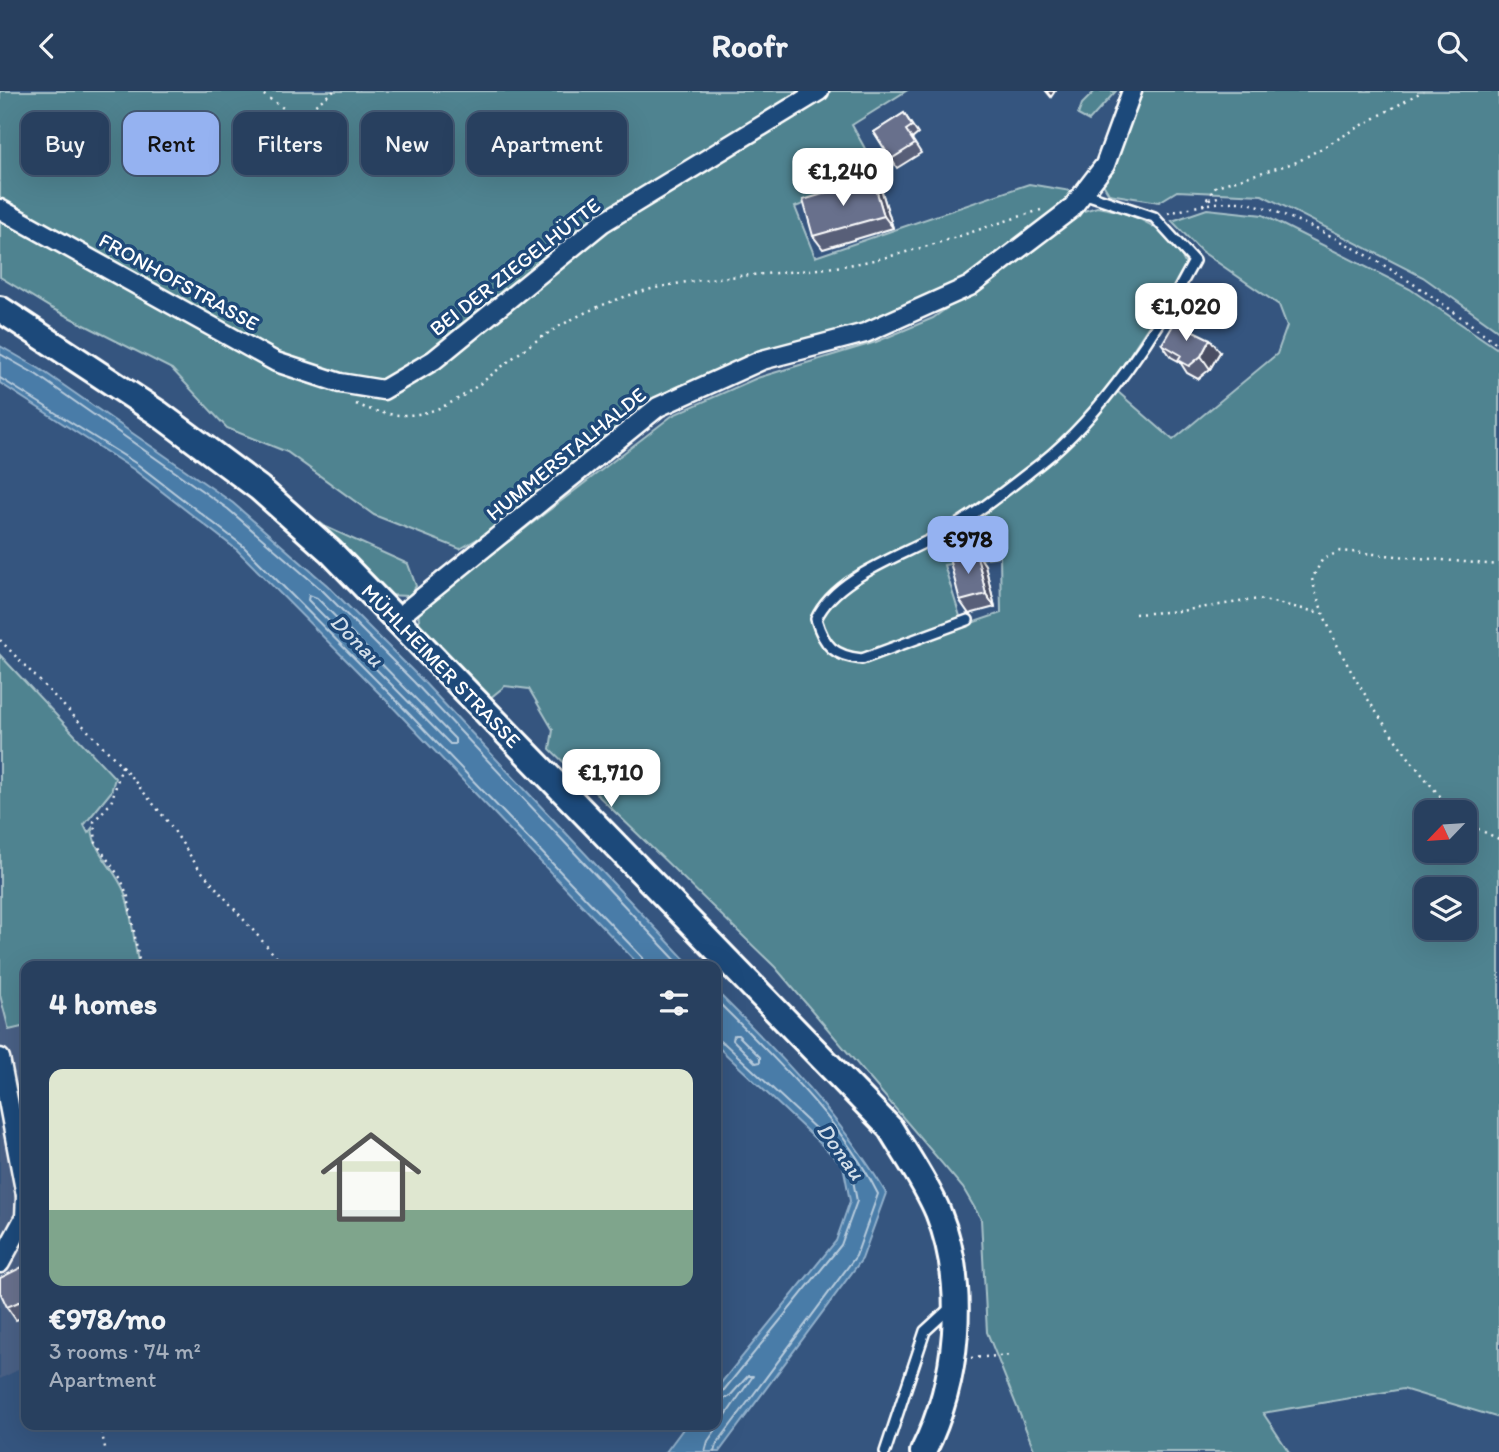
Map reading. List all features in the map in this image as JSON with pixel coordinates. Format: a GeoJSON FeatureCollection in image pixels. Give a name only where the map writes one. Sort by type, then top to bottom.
{"type":"FeatureCollection","features":[{"type":"Feature","properties":{"kind":"main road","name":"MÜHLHEIMER STRASSE"},"geometry":{"type":"LineString","coordinates":[[0,309],[158,413],[259,488],[330,551],[890,1128],[937,1211],[950,1249],[957,1302],[956,1341],[935,1427],[923,1452]]}},
{"type":"Feature","properties":{"kind":"street","name":"BEI DER ZIEGELHÜTTE"},"geometry":{"type":"LineString","coordinates":[[342,391],[383,390],[434,360],[602,223],[819,91]]}},
{"type":"Feature","properties":{"kind":"street","name":"HUMMERSTALHALDE"},"geometry":{"type":"LineString","coordinates":[[396,619],[658,407],[762,360],[865,333],[970,286],[1071,209],[1105,165],[1132,91]]}},
{"type":"Feature","properties":{"kind":"street","name":"FRONHOFSTRASSE"},"geometry":{"type":"LineString","coordinates":[[0,209],[276,362],[342,391]]}},
{"type":"Feature","properties":{"kind":"street"},"geometry":{"type":"LineString","coordinates":[[0,1058],[21,1169]]}},
{"type":"Feature","properties":{"kind":"street"},"geometry":{"type":"LineString","coordinates":[[0,1263],[21,1224]]}},
{"type":"Feature","properties":{"kind":"lane"},"geometry":{"type":"LineString","coordinates":[[968,620],[862,659],[844,657],[831,648],[816,619],[822,606],[834,595],[873,568],[943,533],[1043,461],[1098,408],[1176,296],[1194,261],[1154,217],[1083,193]]}},
{"type":"Feature","properties":{"kind":"lane"},"geometry":{"type":"LineString","coordinates":[[885,1452],[925,1331],[957,1302]]}},
{"type":"Feature","properties":{"kind":"path"},"geometry":{"type":"LineString","coordinates":[[258,91],[298,118],[334,91]]}},
{"type":"Feature","properties":{"kind":"path"},"geometry":{"type":"LineString","coordinates":[[1203,205],[1216,186],[1297,162],[1423,91]]}},
{"type":"Feature","properties":{"kind":"path"},"geometry":{"type":"LineString","coordinates":[[1206,200],[1223,196]]}},
{"type":"Feature","properties":{"kind":"path"},"geometry":{"type":"LineString","coordinates":[[1154,217],[1203,205],[1238,202],[1267,208],[1326,233],[1418,284],[1499,345]]}},
{"type":"Feature","properties":{"kind":"path"},"geometry":{"type":"LineString","coordinates":[[342,391],[383,415],[440,410],[480,386],[542,337],[618,299],[663,284],[849,265],[944,243],[1048,208]]}},
{"type":"Feature","properties":{"kind":"path"},"geometry":{"type":"LineString","coordinates":[[1444,800],[1400,744],[1353,673],[1321,613],[1312,579],[1322,560],[1340,551],[1499,565]]}},
{"type":"Feature","properties":{"kind":"path"},"geometry":{"type":"LineString","coordinates":[[1135,614],[1180,611],[1259,599],[1321,613]]}},
{"type":"Feature","properties":{"kind":"path"},"geometry":{"type":"LineString","coordinates":[[0,640],[122,766],[169,823],[197,866],[278,959]]}},
{"type":"Feature","properties":{"kind":"path"},"geometry":{"type":"LineString","coordinates":[[122,766],[111,803],[94,821],[96,843],[121,879],[128,897],[139,961]]}},
{"type":"Feature","properties":{"kind":"path"},"geometry":{"type":"LineString","coordinates":[[1477,829],[1499,839]]}},
{"type":"Feature","properties":{"kind":"path"},"geometry":{"type":"LineString","coordinates":[[948,1368],[970,1358],[1011,1355]]}},
{"type":"Feature","properties":{"kind":"path"},"geometry":{"type":"LineString","coordinates":[[101,1430],[106,1452]]}},
{"type":"Feature","properties":{"kind":"shaded area"},"geometry":{"type":"Polygon","coordinates":[[[0,995],[9,1030],[21,1027],[21,1368],[0,1379],[0,995]]]}},
{"type":"Feature","properties":{"kind":"green space"},"geometry":{"type":"Polygon","coordinates":[[[0,91],[906,91],[852,125],[880,176],[795,207],[815,257],[1029,184],[1083,193],[970,286],[865,333],[762,360],[658,407],[551,496],[460,549],[374,515],[287,452],[227,428],[172,369],[51,308],[0,277],[0,91]]]}},
{"type":"Feature","properties":{"kind":"green space"},"geometry":{"type":"Polygon","coordinates":[[[1095,91],[1116,91],[1089,121],[1078,115],[1082,104],[1095,91]]]}},
{"type":"Feature","properties":{"kind":"green space"},"geometry":{"type":"Polygon","coordinates":[[[1138,91],[1499,91],[1499,331],[1423,277],[1262,195],[1177,191],[1159,202],[1109,194],[1103,184],[1138,91]]]}},
{"type":"Feature","properties":{"kind":"green space"},"geometry":{"type":"Polygon","coordinates":[[[1097,207],[1126,214],[1151,225],[1171,242],[1187,267],[1110,385],[1173,440],[1277,354],[1287,326],[1279,305],[1201,251],[1172,221],[1207,209],[1263,215],[1410,289],[1499,350],[1499,1418],[1403,1389],[1263,1413],[1289,1452],[1035,1452],[987,1332],[981,1219],[963,1188],[775,967],[550,749],[553,730],[529,689],[505,686],[485,702],[420,628],[418,611],[673,415],[757,378],[876,342],[933,318],[1077,213],[1097,207]],[[1000,556],[944,565],[963,626],[1001,613],[1000,556]]]}},
{"type":"Feature","properties":{"kind":"green space"},"geometry":{"type":"Polygon","coordinates":[[[285,497],[326,527],[408,564],[416,586],[409,596],[385,595],[285,497]]]}},
{"type":"Feature","properties":{"kind":"green space"},"geometry":{"type":"Polygon","coordinates":[[[0,655],[115,778],[111,792],[84,825],[88,833],[92,828],[97,846],[124,891],[138,961],[21,961],[21,1027],[9,1030],[0,995],[0,655]]]}},
{"type":"Feature","properties":{"kind":"water","name":"Donau"},"geometry":{"type":"Polygon","coordinates":[[[0,346],[40,369],[233,503],[328,586],[419,677],[686,961],[635,961],[386,700],[237,550],[133,469],[0,383],[0,346]]]}},
{"type":"Feature","properties":{"kind":"water","name":"Donau"},"geometry":{"type":"Polygon","coordinates":[[[721,996],[763,1038],[829,1112],[886,1193],[862,1259],[719,1452],[666,1452],[682,1430],[721,1430],[721,1383],[836,1241],[850,1201],[843,1165],[721,1050],[721,996]]]}},
{"type":"Feature","properties":{"kind":"building"},"geometry":{"type":"Polygon","coordinates":[[[904,113],[912,126],[906,130],[915,144],[891,159],[874,132],[904,113]]]}},
{"type":"Feature","properties":{"kind":"building"},"geometry":{"type":"Polygon","coordinates":[[[873,179],[884,216],[813,236],[803,200],[873,179]]]}},
{"type":"Feature","properties":{"kind":"building"},"geometry":{"type":"Polygon","coordinates":[[[1175,322],[1210,339],[1201,356],[1189,366],[1178,360],[1181,355],[1162,344],[1175,322]]]}},
{"type":"Feature","properties":{"kind":"building"},"geometry":{"type":"Polygon","coordinates":[[[976,552],[986,594],[960,601],[949,558],[976,552]]]}},
{"type":"Feature","properties":{"kind":"building"},"geometry":{"type":"Polygon","coordinates":[[[21,1268],[21,1301],[7,1307],[0,1292],[0,1278],[21,1268]]]}}]}
